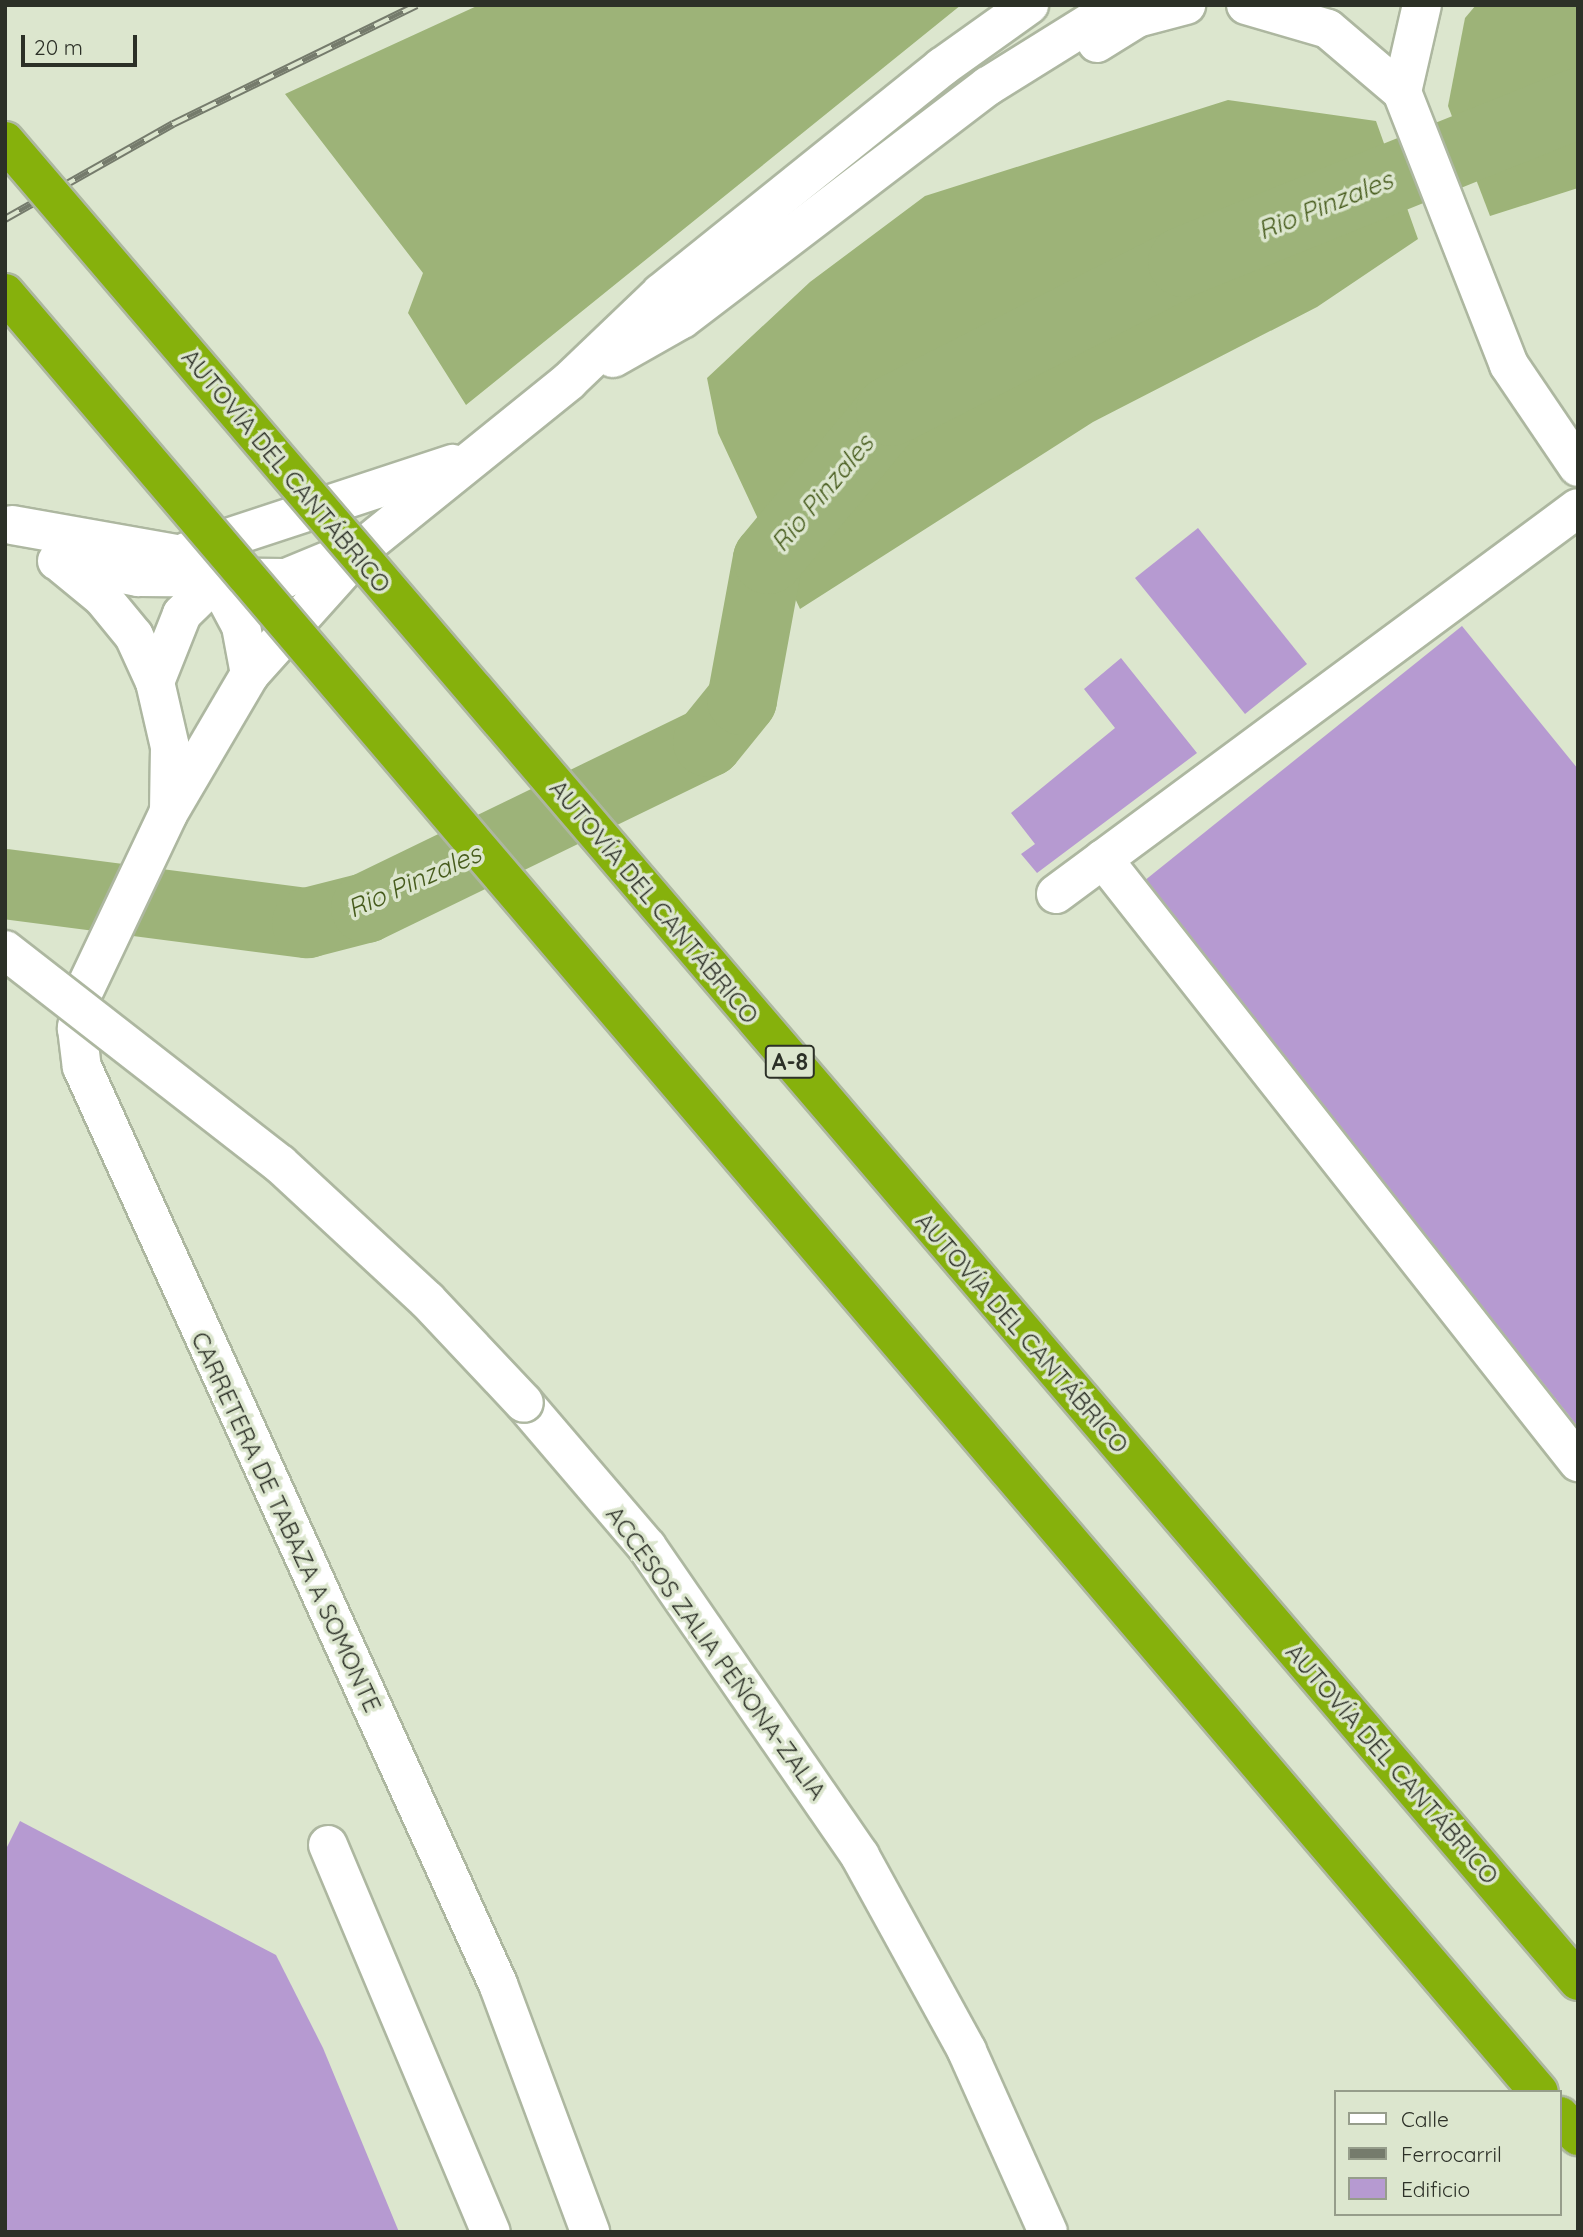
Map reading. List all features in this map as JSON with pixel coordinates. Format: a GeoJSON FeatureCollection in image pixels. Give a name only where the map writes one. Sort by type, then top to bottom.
{"type":"FeatureCollection","features":[{"type":"Feature","properties":{"kind":"highway","name":"AUTOVÍA DEL CANTÁBRICO"},"geometry":{"type":"LineString","coordinates":[[5,141],[1578,1980]]}},
{"type":"Feature","properties":{"kind":"highway"},"geometry":{"type":"LineString","coordinates":[[5,293],[1537,2090]]}},
{"type":"Feature","properties":{"kind":"highway"},"geometry":{"type":"LineString","coordinates":[[1562,2118],[1578,2136]]}},
{"type":"Feature","properties":{"kind":"street"},"geometry":{"type":"LineString","coordinates":[[57,561],[138,577],[286,578],[366,545],[410,515],[465,460],[569,382],[661,293],[837,152],[1029,5]]}},
{"type":"Feature","properties":{"kind":"street"},"geometry":{"type":"LineString","coordinates":[[837,152],[950,87],[1067,5]]}},
{"type":"Feature","properties":{"kind":"street"},"geometry":{"type":"LineString","coordinates":[[569,382],[682,319],[988,86],[1118,5]]}},
{"type":"Feature","properties":{"kind":"street"},"geometry":{"type":"LineString","coordinates":[[844,196],[869,195],[979,116],[1137,19],[1186,5]]}},
{"type":"Feature","properties":{"kind":"street"},"geometry":{"type":"LineString","coordinates":[[1246,5],[1328,29],[1358,51],[1407,102],[1509,365],[1578,467]]}},
{"type":"Feature","properties":{"kind":"street"},"geometry":{"type":"LineString","coordinates":[[1343,5],[1358,51]]}},
{"type":"Feature","properties":{"kind":"street"},"geometry":{"type":"LineString","coordinates":[[1394,5],[1416,23],[1407,102]]}},
{"type":"Feature","properties":{"kind":"street"},"geometry":{"type":"LineString","coordinates":[[177,554],[357,498],[465,460]]}},
{"type":"Feature","properties":{"kind":"street"},"geometry":{"type":"LineString","coordinates":[[155,682],[182,614],[216,579],[246,554],[357,498]]}},
{"type":"Feature","properties":{"kind":"street"},"geometry":{"type":"LineString","coordinates":[[1056,894],[1578,508]]}},
{"type":"Feature","properties":{"kind":"street"},"geometry":{"type":"LineString","coordinates":[[9,523],[177,554],[216,579],[241,626],[250,674]]}},
{"type":"Feature","properties":{"kind":"street","name":"CARRETERA DE TABAZA A SOMONTE"},"geometry":{"type":"LineString","coordinates":[[9,523],[57,561],[126,626],[155,682],[170,747],[165,821]]}},
{"type":"Feature","properties":{"kind":"street","name":"CARRETERA DE TABAZA A SOMONTE"},"geometry":{"type":"LineString","coordinates":[[366,545],[250,674],[165,821],[107,937],[83,993],[77,1028],[93,1100],[498,1984],[590,2232]]}},
{"type":"Feature","properties":{"kind":"street"},"geometry":{"type":"LineString","coordinates":[[1103,859],[1578,1462]]}},
{"type":"Feature","properties":{"kind":"street","name":"ACCESOS ZALIA PEÑONA-ZALIA"},"geometry":{"type":"LineString","coordinates":[[5,950],[280,1164],[427,1300],[524,1403],[647,1547],[860,1856],[967,2051],[1048,2232]]}},
{"type":"Feature","properties":{"kind":"street"},"geometry":{"type":"LineString","coordinates":[[328,1845],[491,2232]]}},
{"type":"Feature","properties":{"kind":"green space"},"geometry":{"type":"Polygon","coordinates":[[[479,5],[961,5],[466,405],[408,313],[423,273],[285,94],[479,5]]]}},
{"type":"Feature","properties":{"kind":"green space"},"geometry":{"type":"Polygon","coordinates":[[[1476,5],[1578,5],[1578,188],[1490,216],[1448,106],[1465,18],[1476,5]]]}},
{"type":"Feature","properties":{"kind":"green space"},"geometry":{"type":"Polygon","coordinates":[[[1228,100],[1376,121],[1418,239],[1317,307],[1093,422],[800,609],[718,433],[707,378],[810,282],[925,196],[1228,100]]]}},
{"type":"Feature","properties":{"kind":"building"},"geometry":{"type":"Polygon","coordinates":[[[1198,528],[1307,664],[1245,714],[1135,578],[1198,528]]]}},
{"type":"Feature","properties":{"kind":"building"},"geometry":{"type":"Polygon","coordinates":[[[1462,626],[1578,769],[1578,1427],[1144,881],[1462,626]]]}},
{"type":"Feature","properties":{"kind":"building"},"geometry":{"type":"Polygon","coordinates":[[[1121,658],[1197,753],[1037,873],[1021,854],[1035,844],[1011,813],[1115,728],[1084,689],[1121,658]]]}},
{"type":"Feature","properties":{"kind":"building"},"geometry":{"type":"Polygon","coordinates":[[[20,1821],[276,1955],[323,2048],[399,2232],[5,2232],[5,1851],[20,1821]]]}},
{"type":"Feature","properties":{"kind":"waterway","name":"Rio Pinzales"},"geometry":{"type":"LineString","coordinates":[[5,884],[307,923],[366,908],[708,742],[742,700],[768,559],[891,411],[1183,262],[1578,103]]}},
{"type":"Feature","properties":{"kind":"railway"},"geometry":{"type":"LineString","coordinates":[[5,219],[173,124],[417,5]]}}]}
